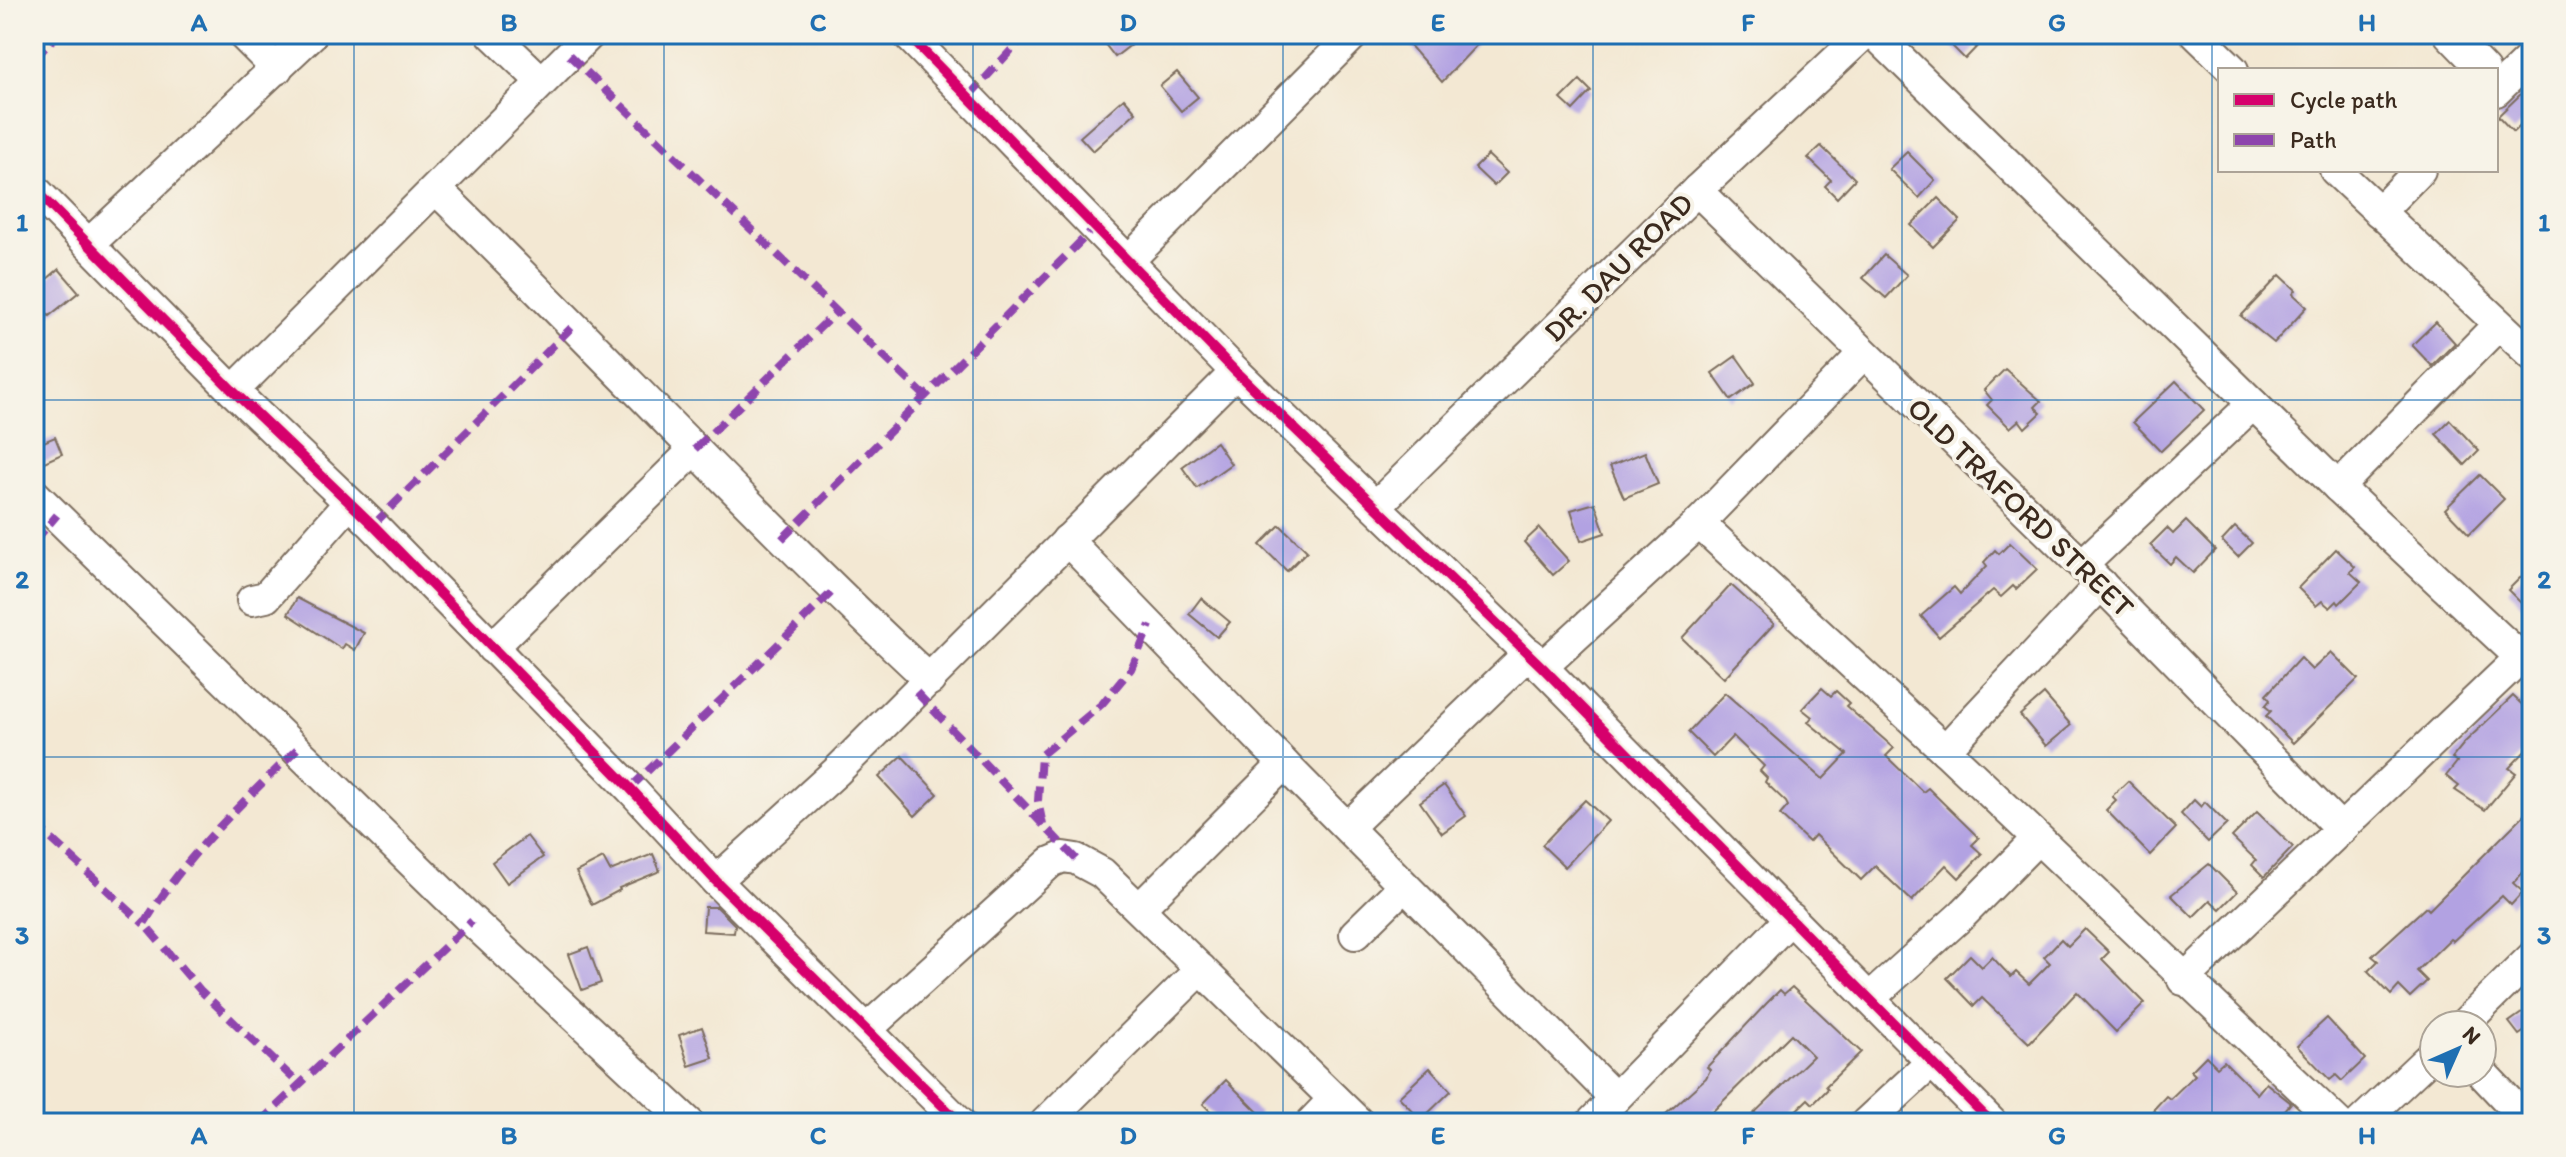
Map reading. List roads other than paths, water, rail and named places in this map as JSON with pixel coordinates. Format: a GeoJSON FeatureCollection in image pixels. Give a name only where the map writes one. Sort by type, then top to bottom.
{"type":"FeatureCollection","features":[{"type":"Feature","properties":{"kind":"street"},"geometry":{"type":"LineString","coordinates":[[242,34],[277,69]]}},
{"type":"Feature","properties":{"kind":"street"},"geometry":{"type":"LineString","coordinates":[[89,244],[312,34]]}},
{"type":"Feature","properties":{"kind":"street"},"geometry":{"type":"LineString","coordinates":[[492,34],[540,80]]}},
{"type":"Feature","properties":{"kind":"street"},"geometry":{"type":"LineString","coordinates":[[233,391],[437,190],[540,80],[590,34]]}},
{"type":"Feature","properties":{"kind":"street"},"geometry":{"type":"LineString","coordinates":[[907,34],[1236,372],[1535,660],[1992,1123]]}},
{"type":"Feature","properties":{"kind":"street"},"geometry":{"type":"LineString","coordinates":[[1129,260],[1354,34]]}},
{"type":"Feature","properties":{"kind":"street","name":"DR. DAU ROAD"},"geometry":{"type":"LineString","coordinates":[[1377,505],[1697,190],[1864,34]]}},
{"type":"Feature","properties":{"kind":"street"},"geometry":{"type":"LineString","coordinates":[[1875,34],[2338,487],[2526,663],[2341,829],[2183,980]]}},
{"type":"Feature","properties":{"kind":"street"},"geometry":{"type":"LineString","coordinates":[[2196,34],[2231,68]]}},
{"type":"Feature","properties":{"kind":"street"},"geometry":{"type":"LineString","coordinates":[[2449,34],[2481,68]]}},
{"type":"Feature","properties":{"kind":"street"},"geometry":{"type":"LineString","coordinates":[[2498,79],[2532,56]]}},
{"type":"Feature","properties":{"kind":"street"},"geometry":{"type":"LineString","coordinates":[[2337,172],[2497,326],[2532,355]]}},
{"type":"Feature","properties":{"kind":"street"},"geometry":{"type":"LineString","coordinates":[[2379,212],[2418,172]]}},
{"type":"Feature","properties":{"kind":"street"},"geometry":{"type":"LineString","coordinates":[[34,189],[630,788],[716,881],[960,1123]]}},
{"type":"Feature","properties":{"kind":"street"},"geometry":{"type":"LineString","coordinates":[[437,190],[833,591],[930,680]]}},
{"type":"Feature","properties":{"kind":"street","name":"OLD TRAFORD STREET"},"geometry":{"type":"LineString","coordinates":[[1697,190],[2091,574],[2341,829]]}},
{"type":"Feature","properties":{"kind":"street"},"geometry":{"type":"LineString","coordinates":[[2338,487],[2497,326]]}},
{"type":"Feature","properties":{"kind":"street"},"geometry":{"type":"LineString","coordinates":[[1349,826],[1535,660],[1699,523],[1863,354]]}},
{"type":"Feature","properties":{"kind":"street"},"geometry":{"type":"LineString","coordinates":[[716,881],[836,772],[930,680],[1236,372]]}},
{"type":"Feature","properties":{"kind":"street"},"geometry":{"type":"LineString","coordinates":[[1945,750],[2091,574],[2253,404]]}},
{"type":"Feature","properties":{"kind":"street"},"geometry":{"type":"LineString","coordinates":[[492,648],[695,449]]}},
{"type":"Feature","properties":{"kind":"street"},"geometry":{"type":"LineString","coordinates":[[34,494],[472,921],[689,1123]]}},
{"type":"Feature","properties":{"kind":"street"},"geometry":{"type":"LineString","coordinates":[[252,600],[266,597],[349,503]]}},
{"type":"Feature","properties":{"kind":"street"},"geometry":{"type":"LineString","coordinates":[[1699,523],[1945,750],[2183,980],[2338,1123]]}},
{"type":"Feature","properties":{"kind":"street"},"geometry":{"type":"LineString","coordinates":[[1067,540],[1615,1098]]}},
{"type":"Feature","properties":{"kind":"street"},"geometry":{"type":"LineString","coordinates":[[1140,908],[1284,764]]}},
{"type":"Feature","properties":{"kind":"street"},"geometry":{"type":"LineString","coordinates":[[1871,997],[1963,914],[2037,839]]}},
{"type":"Feature","properties":{"kind":"street"},"geometry":{"type":"LineString","coordinates":[[867,1029],[1051,862],[1063,857],[1076,859],[1102,873],[1140,908],[1359,1123]]}},
{"type":"Feature","properties":{"kind":"street"},"geometry":{"type":"LineString","coordinates":[[1355,934],[1404,886]]}},
{"type":"Feature","properties":{"kind":"street"},"geometry":{"type":"LineString","coordinates":[[1591,1123],[1791,918]]}},
{"type":"Feature","properties":{"kind":"street"},"geometry":{"type":"LineString","coordinates":[[2479,1009],[2532,957]]}},
{"type":"Feature","properties":{"kind":"street"},"geometry":{"type":"LineString","coordinates":[[1045,1123],[1201,969]]}},
{"type":"Feature","properties":{"kind":"street"},"geometry":{"type":"LineString","coordinates":[[1866,1123],[1933,1061]]}},
{"type":"Feature","properties":{"kind":"street"},"geometry":{"type":"LineString","coordinates":[[2360,1123],[2418,1068]]}},
{"type":"Feature","properties":{"kind":"street"},"geometry":{"type":"LineString","coordinates":[[2497,1089],[2529,1123]]}},
{"type":"Feature","properties":{"kind":"street"},"geometry":{"type":"LineString","coordinates":[[1311,1123],[1334,1099]]}}]}
